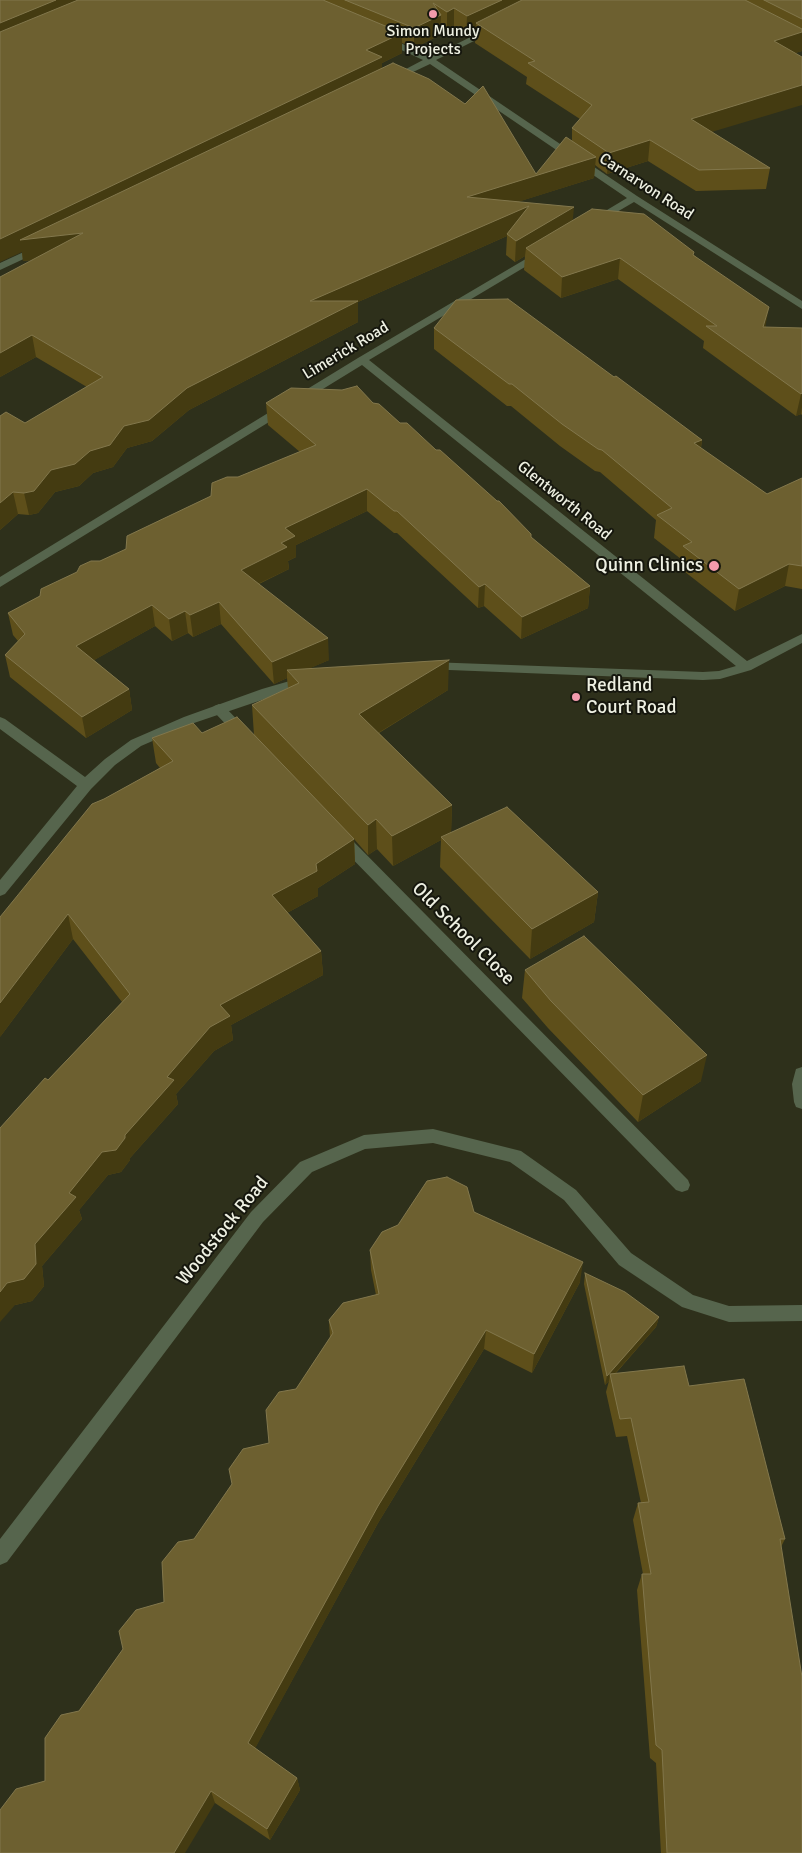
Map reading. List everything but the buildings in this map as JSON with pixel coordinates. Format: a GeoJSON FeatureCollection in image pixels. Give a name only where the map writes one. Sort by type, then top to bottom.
{"type":"FeatureCollection","features":[{"type":"Feature","properties":{"kind":"street"},"geometry":{"type":"LineString","coordinates":[[385,82],[500,26]]}},
{"type":"Feature","properties":{"kind":"street","name":"Carnarvon Road"},"geometry":{"type":"LineString","coordinates":[[376,36],[430,60],[634,198],[802,306]]}},
{"type":"Feature","properties":{"kind":"street"},"geometry":{"type":"LineString","coordinates":[[583,228],[634,198]]}},
{"type":"Feature","properties":{"kind":"street"},"geometry":{"type":"LineString","coordinates":[[0,267],[54,241]]}},
{"type":"Feature","properties":{"kind":"street","name":"Limerick Road"},"geometry":{"type":"LineString","coordinates":[[0,583],[362,360],[549,248]]}},
{"type":"Feature","properties":{"kind":"street","name":"Glentworth Road"},"geometry":{"type":"LineString","coordinates":[[362,360],[746,667]]}},
{"type":"Feature","properties":{"kind":"street"},"geometry":{"type":"LineString","coordinates":[[418,667],[443,666],[703,676],[720,675],[746,667],[802,638]]}},
{"type":"Feature","properties":{"kind":"street"},"geometry":{"type":"LineString","coordinates":[[0,890],[86,785],[110,762],[136,743],[219,709],[267,692],[324,677]]}},
{"type":"Feature","properties":{"kind":"street"},"geometry":{"type":"LineString","coordinates":[[219,709],[253,745]]}},
{"type":"Feature","properties":{"kind":"street"},"geometry":{"type":"LineString","coordinates":[[0,722],[86,785]]}},
{"type":"Feature","properties":{"kind":"street","name":"Old School Close"},"geometry":{"type":"LineString","coordinates":[[327,823],[682,1185]]}},
{"type":"Feature","properties":{"kind":"street"},"geometry":{"type":"LineString","coordinates":[[802,1074],[800,1084],[802,1102]]}},
{"type":"Feature","properties":{"kind":"street","name":"Woodstock Road"},"geometry":{"type":"LineString","coordinates":[[0,1555],[258,1217],[306,1167],[364,1142],[433,1136],[515,1156],[570,1195],[625,1259],[688,1301],[729,1314],[802,1313]]}},
{"type":"Feature","properties":{"kind":"place","name":"Simon Mundy Projects"},"geometry":{"type":"Point","coordinates":[433,14]}},
{"type":"Feature","properties":{"kind":"place","name":"Quinn Clinics"},"geometry":{"type":"Point","coordinates":[714,566]}},
{"type":"Feature","properties":{"kind":"place","name":"Redland Court Road"},"geometry":{"type":"Point","coordinates":[576,697]}}]}
